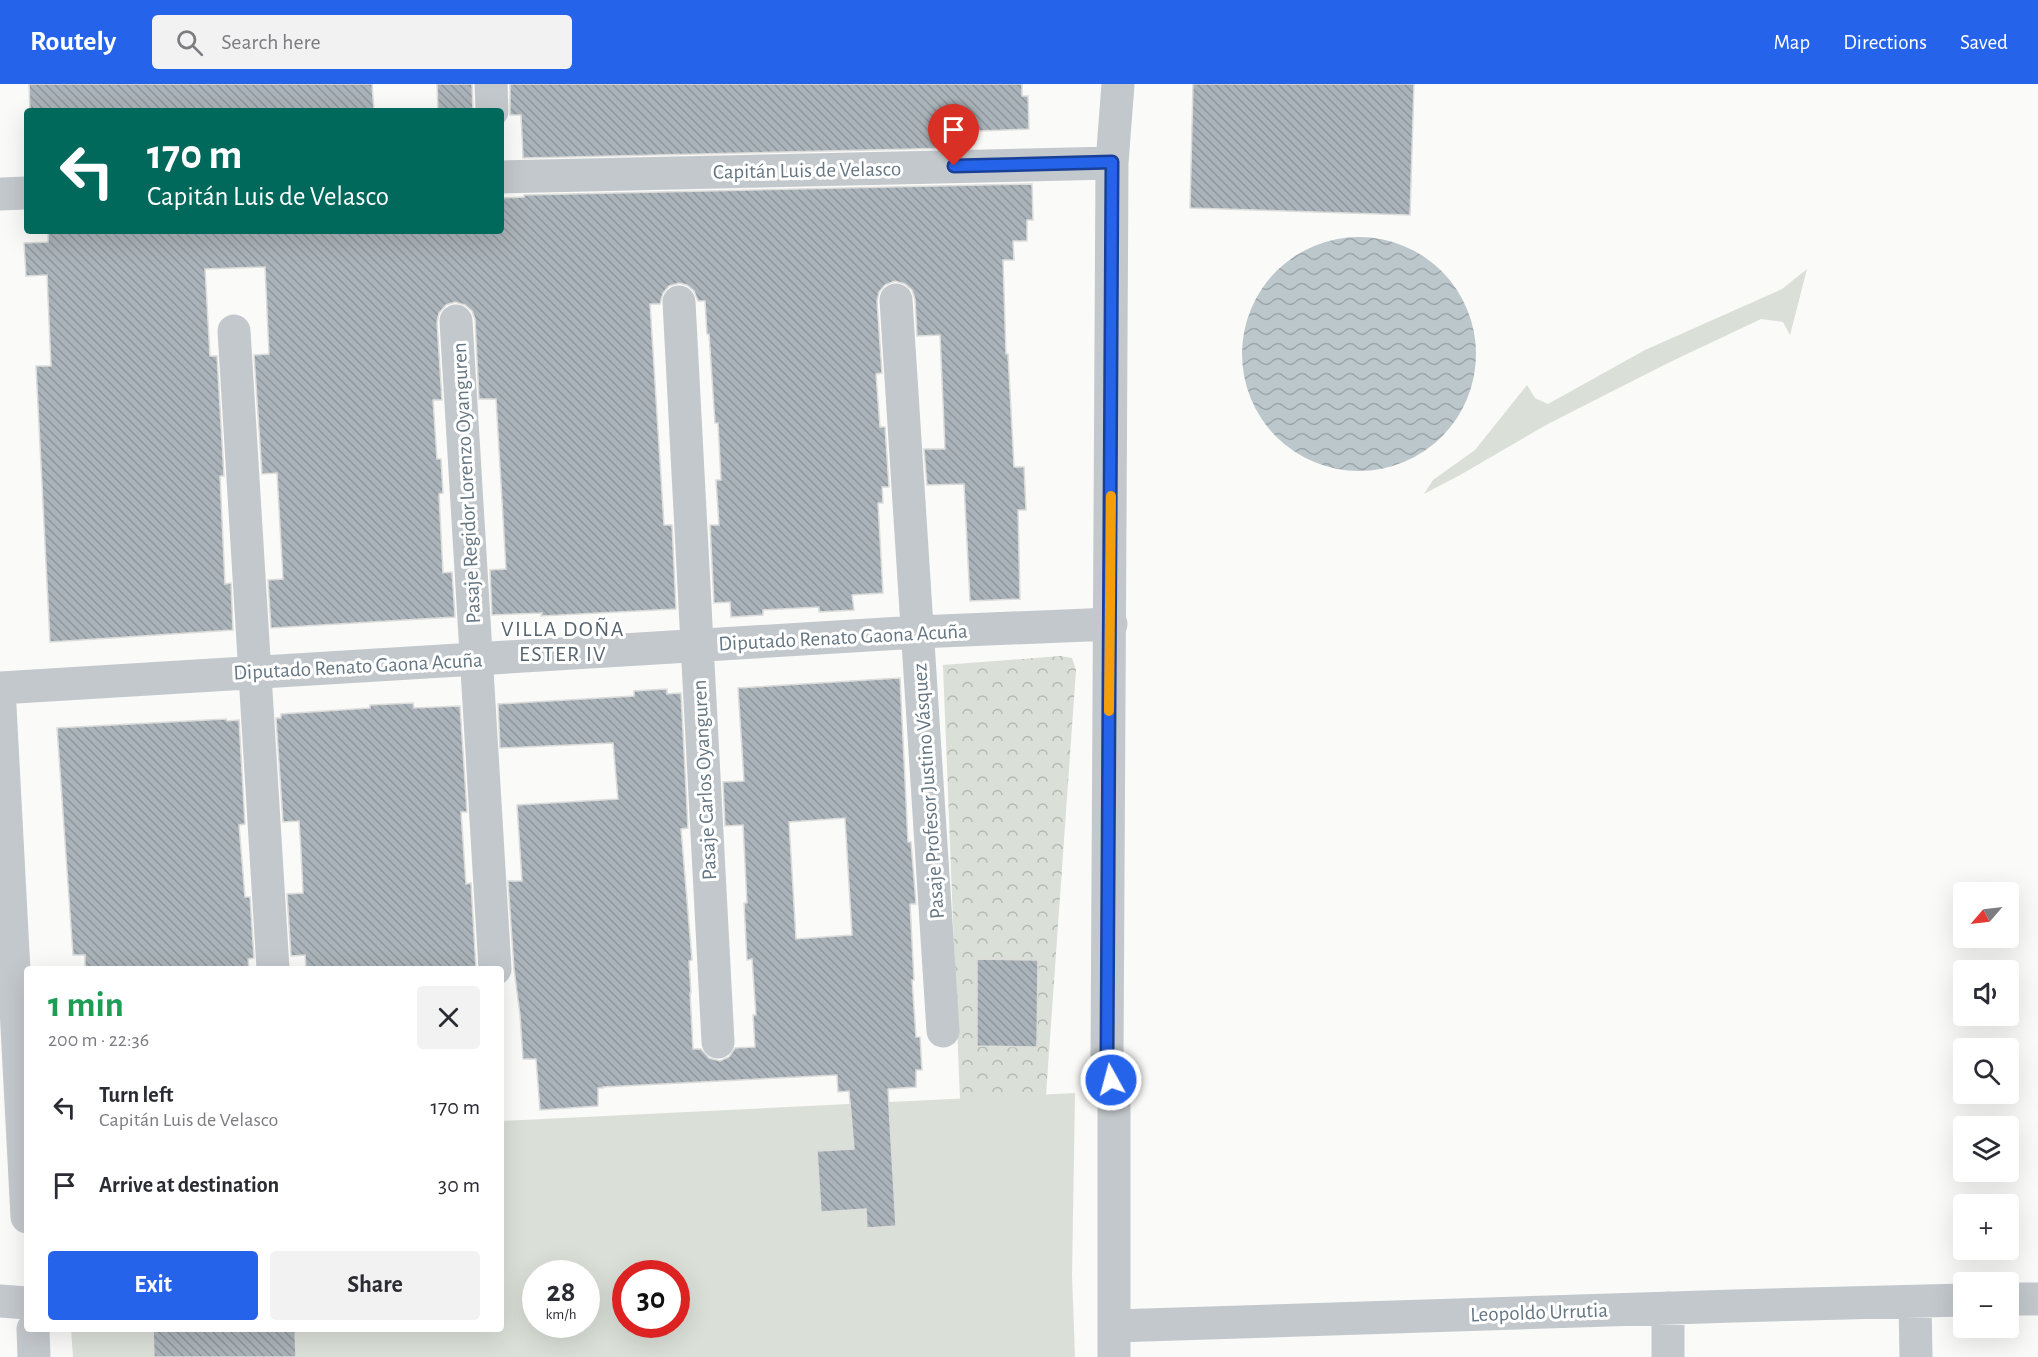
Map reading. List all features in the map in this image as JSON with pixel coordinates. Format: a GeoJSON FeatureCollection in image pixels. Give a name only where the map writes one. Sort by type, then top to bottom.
{"type":"FeatureCollection","features":[{"type":"Feature","properties":{"kind":"street"},"geometry":{"type":"LineString","coordinates":[[491,84],[492,108]]}},
{"type":"Feature","properties":{"kind":"street"},"geometry":{"type":"LineString","coordinates":[[1114,1341],[1114,1101],[1107,1058],[1112,162],[1118,84]]}},
{"type":"Feature","properties":{"kind":"street","name":"Capitán Luis de Velasco"},"geometry":{"type":"LineString","coordinates":[[504,177],[1112,162]]}},
{"type":"Feature","properties":{"kind":"street"},"geometry":{"type":"LineString","coordinates":[[0,194],[24,193]]}},
{"type":"Feature","properties":{"kind":"street","name":"Pasaje Profesor Justino Vásquez"},"geometry":{"type":"LineString","coordinates":[[896,300],[943,1031]]}},
{"type":"Feature","properties":{"kind":"street","name":"Pasaje Carlos Oyanguren"},"geometry":{"type":"LineString","coordinates":[[679,302],[718,1042]]}},
{"type":"Feature","properties":{"kind":"street","name":"Pasaje Regidor Lorenzo Oyanguren"},"geometry":{"type":"LineString","coordinates":[[456,321],[495,966]]}},
{"type":"Feature","properties":{"kind":"street"},"geometry":{"type":"LineString","coordinates":[[234,331],[273,966]]}},
{"type":"Feature","properties":{"kind":"street","name":"Diputado Renato Gaona Acuña"},"geometry":{"type":"LineString","coordinates":[[0,688],[918,632],[1111,624]]}},
{"type":"Feature","properties":{"kind":"street"},"geometry":{"type":"LineString","coordinates":[[0,706],[24,1160]]}},
{"type":"Feature","properties":{"kind":"street"},"geometry":{"type":"LineString","coordinates":[[2019,1299],[2038,1299]]}},
{"type":"Feature","properties":{"kind":"street","name":"Leopoldo Urrutia"},"geometry":{"type":"LineString","coordinates":[[1114,1341],[1668,1308],[1953,1300]]}},
{"type":"Feature","properties":{"kind":"street"},"geometry":{"type":"LineString","coordinates":[[0,1301],[24,1303]]}},
{"type":"Feature","properties":{"kind":"street"},"geometry":{"type":"LineString","coordinates":[[1915,1302],[1916,1357]]}},
{"type":"Feature","properties":{"kind":"street"},"geometry":{"type":"LineString","coordinates":[[1668,1308],[1668,1357]]}},
{"type":"Feature","properties":{"kind":"street"},"geometry":{"type":"LineString","coordinates":[[33,1332],[34,1357]]}},
{"type":"Feature","properties":{"kind":"green space"},"geometry":{"type":"Polygon","coordinates":[[[1807,269],[1790,335],[1783,322],[1761,319],[1546,425],[1424,494],[1433,480],[1475,450],[1527,385],[1535,398],[1548,404],[1645,350],[1782,289],[1807,269]]]}},
{"type":"Feature","properties":{"kind":"green space"},"geometry":{"type":"Polygon","coordinates":[[[1061,656],[1072,658],[1076,670],[1046,1095],[960,1100],[943,665],[1061,656]]]}},
{"type":"Feature","properties":{"kind":"green space"},"geometry":{"type":"Polygon","coordinates":[[[1075,1093],[1072,1275],[1075,1357],[73,1357],[71,1332],[504,1332],[504,1121],[1075,1093]]]}},
{"type":"Feature","properties":{"kind":"water"},"geometry":{"type":"Polygon","coordinates":[[[1359,237],[1382,239],[1404,246],[1424,257],[1442,271],[1456,289],[1467,309],[1474,331],[1476,354],[1474,377],[1467,399],[1456,419],[1442,437],[1424,451],[1404,462],[1382,469],[1359,471],[1336,469],[1314,462],[1294,451],[1276,437],[1262,419],[1251,399],[1244,377],[1242,354],[1244,331],[1251,309],[1262,289],[1276,271],[1294,257],[1314,246],[1336,239],[1359,237]]]}},
{"type":"Feature","properties":{"kind":"building"},"geometry":{"type":"Polygon","coordinates":[[[29,84],[372,84],[374,108],[30,108],[29,84]]]}},
{"type":"Feature","properties":{"kind":"building"},"geometry":{"type":"Polygon","coordinates":[[[437,84],[472,84],[473,108],[438,108],[437,84]]]}},
{"type":"Feature","properties":{"kind":"building"},"geometry":{"type":"Polygon","coordinates":[[[510,84],[1022,84],[1022,96],[1028,96],[1029,129],[953,132],[954,148],[523,158],[521,115],[510,115],[510,84]]]}},
{"type":"Feature","properties":{"kind":"building"},"geometry":{"type":"Polygon","coordinates":[[[1193,84],[1414,84],[1410,215],[1190,208],[1193,84]]]}},
{"type":"Feature","properties":{"kind":"building"},"geometry":{"type":"Polygon","coordinates":[[[1032,184],[1033,220],[1027,220],[1027,241],[1013,241],[1014,260],[1003,260],[1006,354],[1008,354],[1014,467],[1024,467],[1026,510],[1018,510],[1020,599],[970,601],[964,484],[927,485],[924,449],[945,449],[940,335],[917,336],[915,299],[912,290],[905,284],[895,281],[885,285],[879,292],[877,301],[882,373],[876,374],[880,427],[885,427],[889,487],[882,487],[883,503],[878,503],[883,593],[852,595],[854,610],[819,612],[819,607],[763,610],[763,615],[731,617],[730,602],[714,603],[710,525],[719,525],[716,480],[721,480],[709,334],[707,334],[705,301],[698,301],[694,291],[687,285],[679,283],[669,286],[663,293],[660,304],[650,304],[664,525],[672,525],[676,609],[541,616],[542,613],[492,615],[490,570],[506,569],[496,399],[479,399],[475,319],[472,311],[465,305],[455,302],[446,305],[439,313],[437,322],[442,400],[433,400],[437,459],[441,459],[443,493],[439,494],[443,573],[452,572],[455,617],[271,628],[268,580],[283,579],[277,473],[262,474],[254,355],[269,354],[265,267],[205,269],[210,356],[217,356],[224,476],[220,476],[225,584],[231,583],[233,630],[50,642],[36,366],[51,366],[47,275],[26,276],[24,243],[48,242],[48,234],[504,234],[504,198],[524,197],[524,195],[1032,184]]]}},
{"type":"Feature","properties":{"kind":"building"},"geometry":{"type":"Polygon","coordinates":[[[900,678],[908,842],[911,842],[916,904],[910,904],[914,980],[912,980],[916,1037],[920,1037],[922,1070],[916,1070],[916,1087],[888,1089],[896,1226],[867,1228],[866,1209],[821,1212],[817,1151],[854,1149],[849,1091],[838,1092],[837,1075],[603,1087],[598,1088],[598,1106],[540,1110],[536,1059],[523,1059],[508,881],[522,881],[517,805],[618,799],[613,743],[500,748],[498,704],[634,696],[634,691],[667,689],[667,694],[681,693],[688,828],[681,829],[692,960],[689,961],[693,1049],[701,1049],[709,1058],[720,1061],[729,1057],[735,1048],[755,1047],[753,1015],[756,1015],[752,959],[747,960],[743,825],[725,826],[723,782],[744,781],[738,688],[900,678]],[[845,818],[789,822],[796,939],[852,935],[845,818]]]}},
{"type":"Feature","properties":{"kind":"building"},"geometry":{"type":"Polygon","coordinates":[[[413,703],[414,708],[460,706],[467,812],[461,812],[466,884],[471,883],[476,966],[306,966],[305,955],[291,956],[287,894],[303,893],[301,851],[299,821],[283,822],[276,718],[281,718],[281,714],[370,708],[370,705],[413,703]]]}},
{"type":"Feature","properties":{"kind":"building"},"geometry":{"type":"Polygon","coordinates":[[[239,720],[245,824],[239,825],[245,897],[250,897],[254,958],[248,959],[249,966],[85,966],[85,955],[73,955],[57,728],[239,720]]]}},
{"type":"Feature","properties":{"kind":"building"},"geometry":{"type":"Polygon","coordinates":[[[977,959],[1038,960],[1037,1047],[977,1046],[977,959]]]}},
{"type":"Feature","properties":{"kind":"building"},"geometry":{"type":"Polygon","coordinates":[[[153,1332],[295,1332],[296,1357],[154,1357],[153,1332]]]}},
{"type":"Feature","properties":{"kind":"slow traffic"},"geometry":{"type":"LineString","coordinates":[[1109,711],[1111,496]]}},
{"type":"Feature","properties":{"kind":"district","name":"VILLA DOÑA ESTER IV"},"geometry":{"type":"Point","coordinates":[563,640]}},
{"type":"Feature","properties":{"kind":"route"},"geometry":{"type":"LineString","coordinates":[[954,166],[1112,162],[1107,1058],[1111,1080]]}}]}
